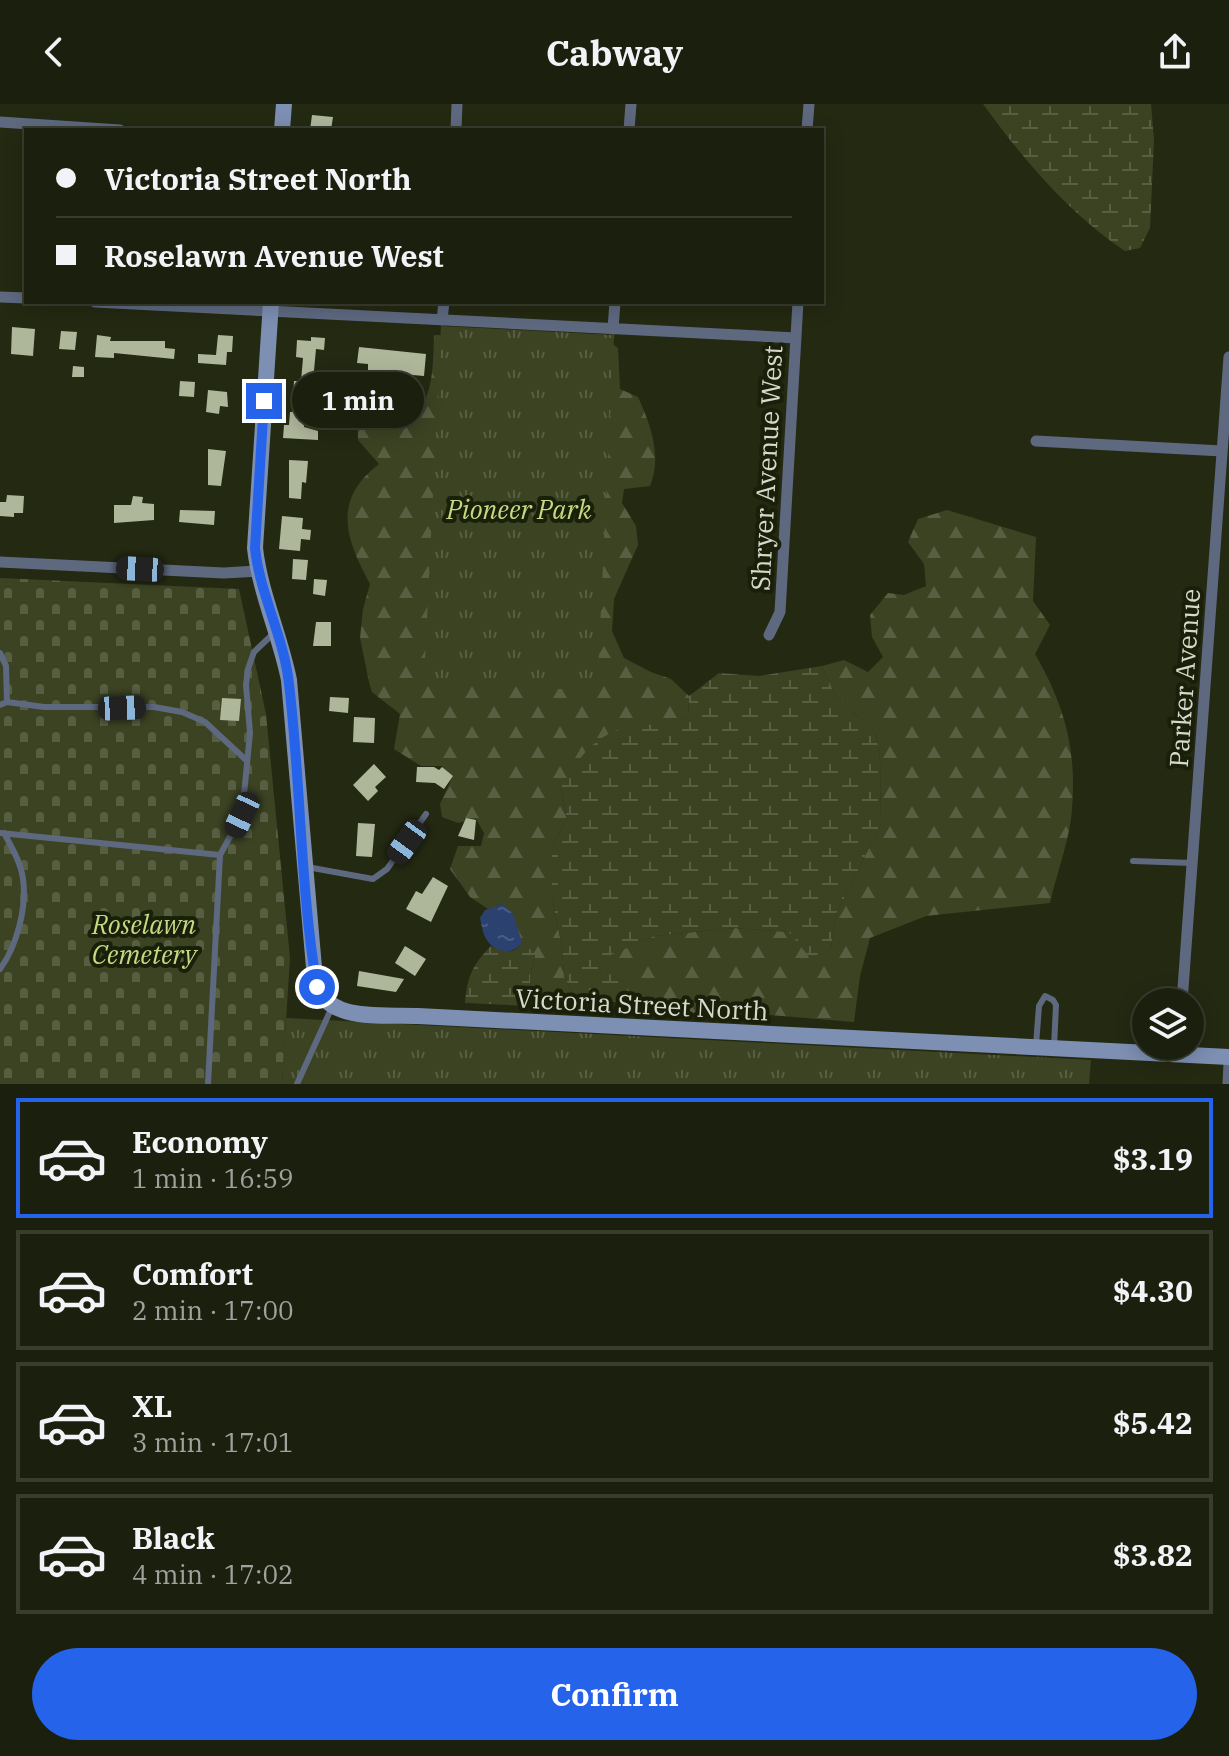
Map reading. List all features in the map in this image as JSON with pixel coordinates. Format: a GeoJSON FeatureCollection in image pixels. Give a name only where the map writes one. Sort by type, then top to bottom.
{"type":"FeatureCollection","features":[{"type":"Feature","properties":{"kind":"street"},"geometry":{"type":"LineString","coordinates":[[282,128],[284,104]]}},
{"type":"Feature","properties":{"kind":"street"},"geometry":{"type":"LineString","coordinates":[[456,128],[457,104]]}},
{"type":"Feature","properties":{"kind":"street"},"geometry":{"type":"LineString","coordinates":[[629,128],[631,104]]}},
{"type":"Feature","properties":{"kind":"street"},"geometry":{"type":"LineString","coordinates":[[807,128],[809,104]]}},
{"type":"Feature","properties":{"kind":"street"},"geometry":{"type":"LineString","coordinates":[[0,122],[90,128]]}},
{"type":"Feature","properties":{"kind":"street"},"geometry":{"type":"LineString","coordinates":[[0,297],[24,298]]}},
{"type":"Feature","properties":{"kind":"street"},"geometry":{"type":"LineString","coordinates":[[182,304],[270,306],[442,320],[796,338]]}},
{"type":"Feature","properties":{"kind":"street"},"geometry":{"type":"LineString","coordinates":[[442,320],[444,304]]}},
{"type":"Feature","properties":{"kind":"street"},"geometry":{"type":"LineString","coordinates":[[613,329],[615,304]]}},
{"type":"Feature","properties":{"kind":"street","name":"Shryer Avenue West"},"geometry":{"type":"LineString","coordinates":[[769,635],[780,612],[798,304]]}},
{"type":"Feature","properties":{"kind":"street"},"geometry":{"type":"LineString","coordinates":[[270,306],[256,522],[258,571],[289,680],[317,987],[332,1007]]}},
{"type":"Feature","properties":{"kind":"street","name":"Parker Avenue"},"geometry":{"type":"LineString","coordinates":[[1183,988],[1229,357]]}},
{"type":"Feature","properties":{"kind":"street"},"geometry":{"type":"LineString","coordinates":[[1036,441],[1222,451]]}},
{"type":"Feature","properties":{"kind":"street"},"geometry":{"type":"LineString","coordinates":[[0,562],[224,573],[258,571]]}},
{"type":"Feature","properties":{"kind":"street","name":"Victoria Street North"},"geometry":{"type":"LineString","coordinates":[[332,1007],[348,1012],[418,1016],[1036,1047],[1132,1049]]}},
{"type":"Feature","properties":{"kind":"street","name":"Victoria Street North"},"geometry":{"type":"LineString","coordinates":[[1204,1055],[1229,1060]]}},
{"type":"Feature","properties":{"kind":"street"},"geometry":{"type":"LineString","coordinates":[[1228,1084],[1229,1060]]}},
{"type":"Feature","properties":{"kind":"lane"},"geometry":{"type":"LineString","coordinates":[[208,1084],[220,855],[242,815],[250,733],[246,685],[248,669],[254,652],[277,630]]}},
{"type":"Feature","properties":{"kind":"lane"},"geometry":{"type":"LineString","coordinates":[[0,653],[6,666],[4,703],[44,707],[154,707],[182,712],[205,722],[246,760]]}},
{"type":"Feature","properties":{"kind":"lane"},"geometry":{"type":"LineString","coordinates":[[304,867],[373,879],[387,869],[426,814]]}},
{"type":"Feature","properties":{"kind":"lane"},"geometry":{"type":"LineString","coordinates":[[1,832],[220,855]]}},
{"type":"Feature","properties":{"kind":"lane"},"geometry":{"type":"LineString","coordinates":[[0,969],[15,938],[23,906],[23,879],[18,860],[1,832]]}},
{"type":"Feature","properties":{"kind":"lane"},"geometry":{"type":"LineString","coordinates":[[1133,861],[1192,863]]}},
{"type":"Feature","properties":{"kind":"lane"},"geometry":{"type":"LineString","coordinates":[[1036,1047],[1039,1006],[1045,996],[1056,1005],[1054,1047]]}},
{"type":"Feature","properties":{"kind":"lane"},"geometry":{"type":"LineString","coordinates":[[297,1084],[332,1007]]}},
{"type":"Feature","properties":{"kind":"green space"},"geometry":{"type":"Polygon","coordinates":[[[983,104],[1151,104],[1154,140],[1150,228],[1140,248],[1125,251],[1084,220],[1030,165],[983,104]]]}},
{"type":"Feature","properties":{"kind":"green space","name":"Pioneer Park"},"geometry":{"type":"Polygon","coordinates":[[[441,326],[614,335],[597,691],[424,682],[441,326]]]}},
{"type":"Feature","properties":{"kind":"green space"},"geometry":{"type":"Polygon","coordinates":[[[434,335],[604,338],[618,348],[620,389],[638,397],[653,441],[655,464],[650,486],[624,489],[622,503],[636,526],[638,545],[614,599],[612,631],[624,658],[671,679],[689,696],[688,717],[673,725],[645,725],[561,787],[567,819],[552,846],[552,898],[562,947],[564,976],[577,1002],[560,1006],[531,1006],[530,976],[535,955],[522,942],[503,904],[488,909],[470,897],[450,869],[458,846],[481,846],[484,833],[476,819],[458,823],[442,817],[440,804],[452,778],[442,766],[421,766],[394,749],[400,714],[372,692],[360,638],[370,584],[349,535],[349,506],[354,491],[379,464],[358,440],[357,405],[389,405],[414,419],[429,389],[434,335]]]}},
{"type":"Feature","properties":{"kind":"green space"},"geometry":{"type":"Polygon","coordinates":[[[947,510],[1036,537],[1033,601],[1050,625],[1035,654],[1062,714],[1073,774],[1071,819],[1050,903],[926,916],[870,938],[860,976],[854,1022],[770,1015],[668,1012],[625,1002],[627,985],[608,973],[605,957],[654,936],[735,928],[789,932],[831,948],[836,914],[881,824],[880,759],[876,734],[835,695],[822,666],[844,660],[868,672],[883,657],[872,637],[870,615],[888,593],[904,595],[926,586],[924,564],[908,542],[918,519],[947,510]]]}},
{"type":"Feature","properties":{"kind":"green space","name":"Roselawn Cemetery"},"geometry":{"type":"Polygon","coordinates":[[[0,578],[239,589],[266,714],[290,958],[282,1084],[0,1084],[0,578]]]}},
{"type":"Feature","properties":{"kind":"green space"},"geometry":{"type":"Polygon","coordinates":[[[822,666],[835,695],[876,734],[880,759],[881,824],[836,914],[831,948],[810,958],[789,932],[735,928],[654,936],[606,957],[608,973],[627,985],[625,1002],[577,1002],[564,976],[562,947],[552,898],[552,846],[567,819],[561,787],[577,762],[595,743],[617,730],[672,723],[688,717],[689,696],[719,673],[759,676],[822,666]]]}},
{"type":"Feature","properties":{"kind":"green space"},"geometry":{"type":"Polygon","coordinates":[[[522,942],[535,954],[530,976],[531,1006],[465,1003],[475,965],[491,946],[512,951],[522,942]]]}},
{"type":"Feature","properties":{"kind":"green space"},"geometry":{"type":"Polygon","coordinates":[[[286,1018],[1091,1060],[1089,1084],[282,1084],[286,1018]]]}},
{"type":"Feature","properties":{"kind":"water"},"geometry":{"type":"Polygon","coordinates":[[[503,904],[513,914],[522,942],[515,949],[507,951],[489,943],[480,918],[485,910],[503,904]]]}},
{"type":"Feature","properties":{"kind":"building"},"geometry":{"type":"Polygon","coordinates":[[[312,115],[333,117],[331,128],[310,128],[312,115]]]}},
{"type":"Feature","properties":{"kind":"building"},"geometry":{"type":"Polygon","coordinates":[[[12,327],[35,329],[33,356],[11,354],[12,327]]]}},
{"type":"Feature","properties":{"kind":"building"},"geometry":{"type":"Polygon","coordinates":[[[61,331],[77,332],[75,350],[59,349],[61,331]]]}},
{"type":"Feature","properties":{"kind":"building"},"geometry":{"type":"Polygon","coordinates":[[[97,335],[111,337],[110,341],[165,341],[165,348],[175,349],[174,359],[114,353],[114,358],[95,357],[97,335]]]}},
{"type":"Feature","properties":{"kind":"building"},"geometry":{"type":"Polygon","coordinates":[[[218,335],[233,336],[232,352],[227,352],[226,365],[198,363],[198,354],[216,355],[218,335]]]}},
{"type":"Feature","properties":{"kind":"building"},"geometry":{"type":"Polygon","coordinates":[[[311,337],[325,338],[324,350],[316,349],[312,392],[308,392],[305,399],[304,427],[318,431],[318,440],[283,438],[284,425],[289,425],[292,412],[294,381],[301,381],[303,358],[296,357],[297,340],[311,341],[311,337]]]}},
{"type":"Feature","properties":{"kind":"building"},"geometry":{"type":"Polygon","coordinates":[[[359,347],[426,354],[424,376],[368,371],[368,364],[357,363],[359,347]]]}},
{"type":"Feature","properties":{"kind":"building"},"geometry":{"type":"Polygon","coordinates":[[[73,366],[84,367],[84,377],[72,377],[73,366]]]}},
{"type":"Feature","properties":{"kind":"building"},"geometry":{"type":"Polygon","coordinates":[[[180,381],[195,382],[194,397],[179,396],[180,381]]]}},
{"type":"Feature","properties":{"kind":"building"},"geometry":{"type":"Polygon","coordinates":[[[208,390],[227,392],[228,407],[220,406],[219,414],[206,412],[208,390]]]}},
{"type":"Feature","properties":{"kind":"building"},"geometry":{"type":"Polygon","coordinates":[[[208,449],[226,451],[221,486],[208,485],[208,449]]]}},
{"type":"Feature","properties":{"kind":"building"},"geometry":{"type":"Polygon","coordinates":[[[289,460],[308,461],[301,499],[289,498],[289,460]]]}},
{"type":"Feature","properties":{"kind":"building"},"geometry":{"type":"Polygon","coordinates":[[[7,495],[24,496],[23,513],[14,513],[14,517],[0,516],[0,502],[6,502],[7,495]]]}},
{"type":"Feature","properties":{"kind":"building"},"geometry":{"type":"Polygon","coordinates":[[[133,496],[143,497],[142,503],[154,504],[154,520],[114,523],[114,505],[131,505],[133,496]]]}},
{"type":"Feature","properties":{"kind":"building"},"geometry":{"type":"Polygon","coordinates":[[[180,510],[215,511],[214,525],[179,522],[180,510]]]}},
{"type":"Feature","properties":{"kind":"building"},"geometry":{"type":"Polygon","coordinates":[[[282,516],[303,518],[302,529],[311,530],[310,540],[301,539],[300,551],[279,549],[282,516]]]}},
{"type":"Feature","properties":{"kind":"building"},"geometry":{"type":"Polygon","coordinates":[[[293,559],[308,560],[306,580],[292,579],[293,559]]]}},
{"type":"Feature","properties":{"kind":"building"},"geometry":{"type":"Polygon","coordinates":[[[314,579],[327,580],[325,596],[313,594],[314,579]]]}},
{"type":"Feature","properties":{"kind":"building"},"geometry":{"type":"Polygon","coordinates":[[[316,622],[331,622],[331,646],[313,646],[316,622]]]}},
{"type":"Feature","properties":{"kind":"building"},"geometry":{"type":"Polygon","coordinates":[[[330,697],[349,698],[348,713],[329,711],[330,697]]]}},
{"type":"Feature","properties":{"kind":"building"},"geometry":{"type":"Polygon","coordinates":[[[222,698],[241,699],[239,721],[220,720],[222,698]]]}},
{"type":"Feature","properties":{"kind":"building"},"geometry":{"type":"Polygon","coordinates":[[[354,717],[375,718],[374,743],[353,742],[354,717]]]}},
{"type":"Feature","properties":{"kind":"building"},"geometry":{"type":"Polygon","coordinates":[[[374,764],[386,777],[375,787],[378,791],[368,801],[353,785],[374,764]]]}},
{"type":"Feature","properties":{"kind":"building"},"geometry":{"type":"Polygon","coordinates":[[[417,767],[439,770],[442,767],[453,776],[444,789],[435,783],[416,782],[417,767]]]}},
{"type":"Feature","properties":{"kind":"building"},"geometry":{"type":"Polygon","coordinates":[[[466,818],[476,820],[474,840],[458,836],[466,818]]]}},
{"type":"Feature","properties":{"kind":"building"},"geometry":{"type":"Polygon","coordinates":[[[358,823],[375,824],[372,857],[356,856],[358,823]]]}},
{"type":"Feature","properties":{"kind":"building"},"geometry":{"type":"Polygon","coordinates":[[[433,877],[448,886],[431,922],[406,909],[416,891],[422,894],[433,877]]]}},
{"type":"Feature","properties":{"kind":"building"},"geometry":{"type":"Polygon","coordinates":[[[405,946],[426,959],[415,976],[395,963],[405,946]]]}},
{"type":"Feature","properties":{"kind":"building"},"geometry":{"type":"Polygon","coordinates":[[[359,971],[404,979],[396,992],[357,986],[359,971]]]}},
{"type":"Feature","properties":{"kind":"route"},"geometry":{"type":"LineString","coordinates":[[264,401],[255,548],[258,571],[283,649],[289,680],[299,818],[317,987]]}}]}
